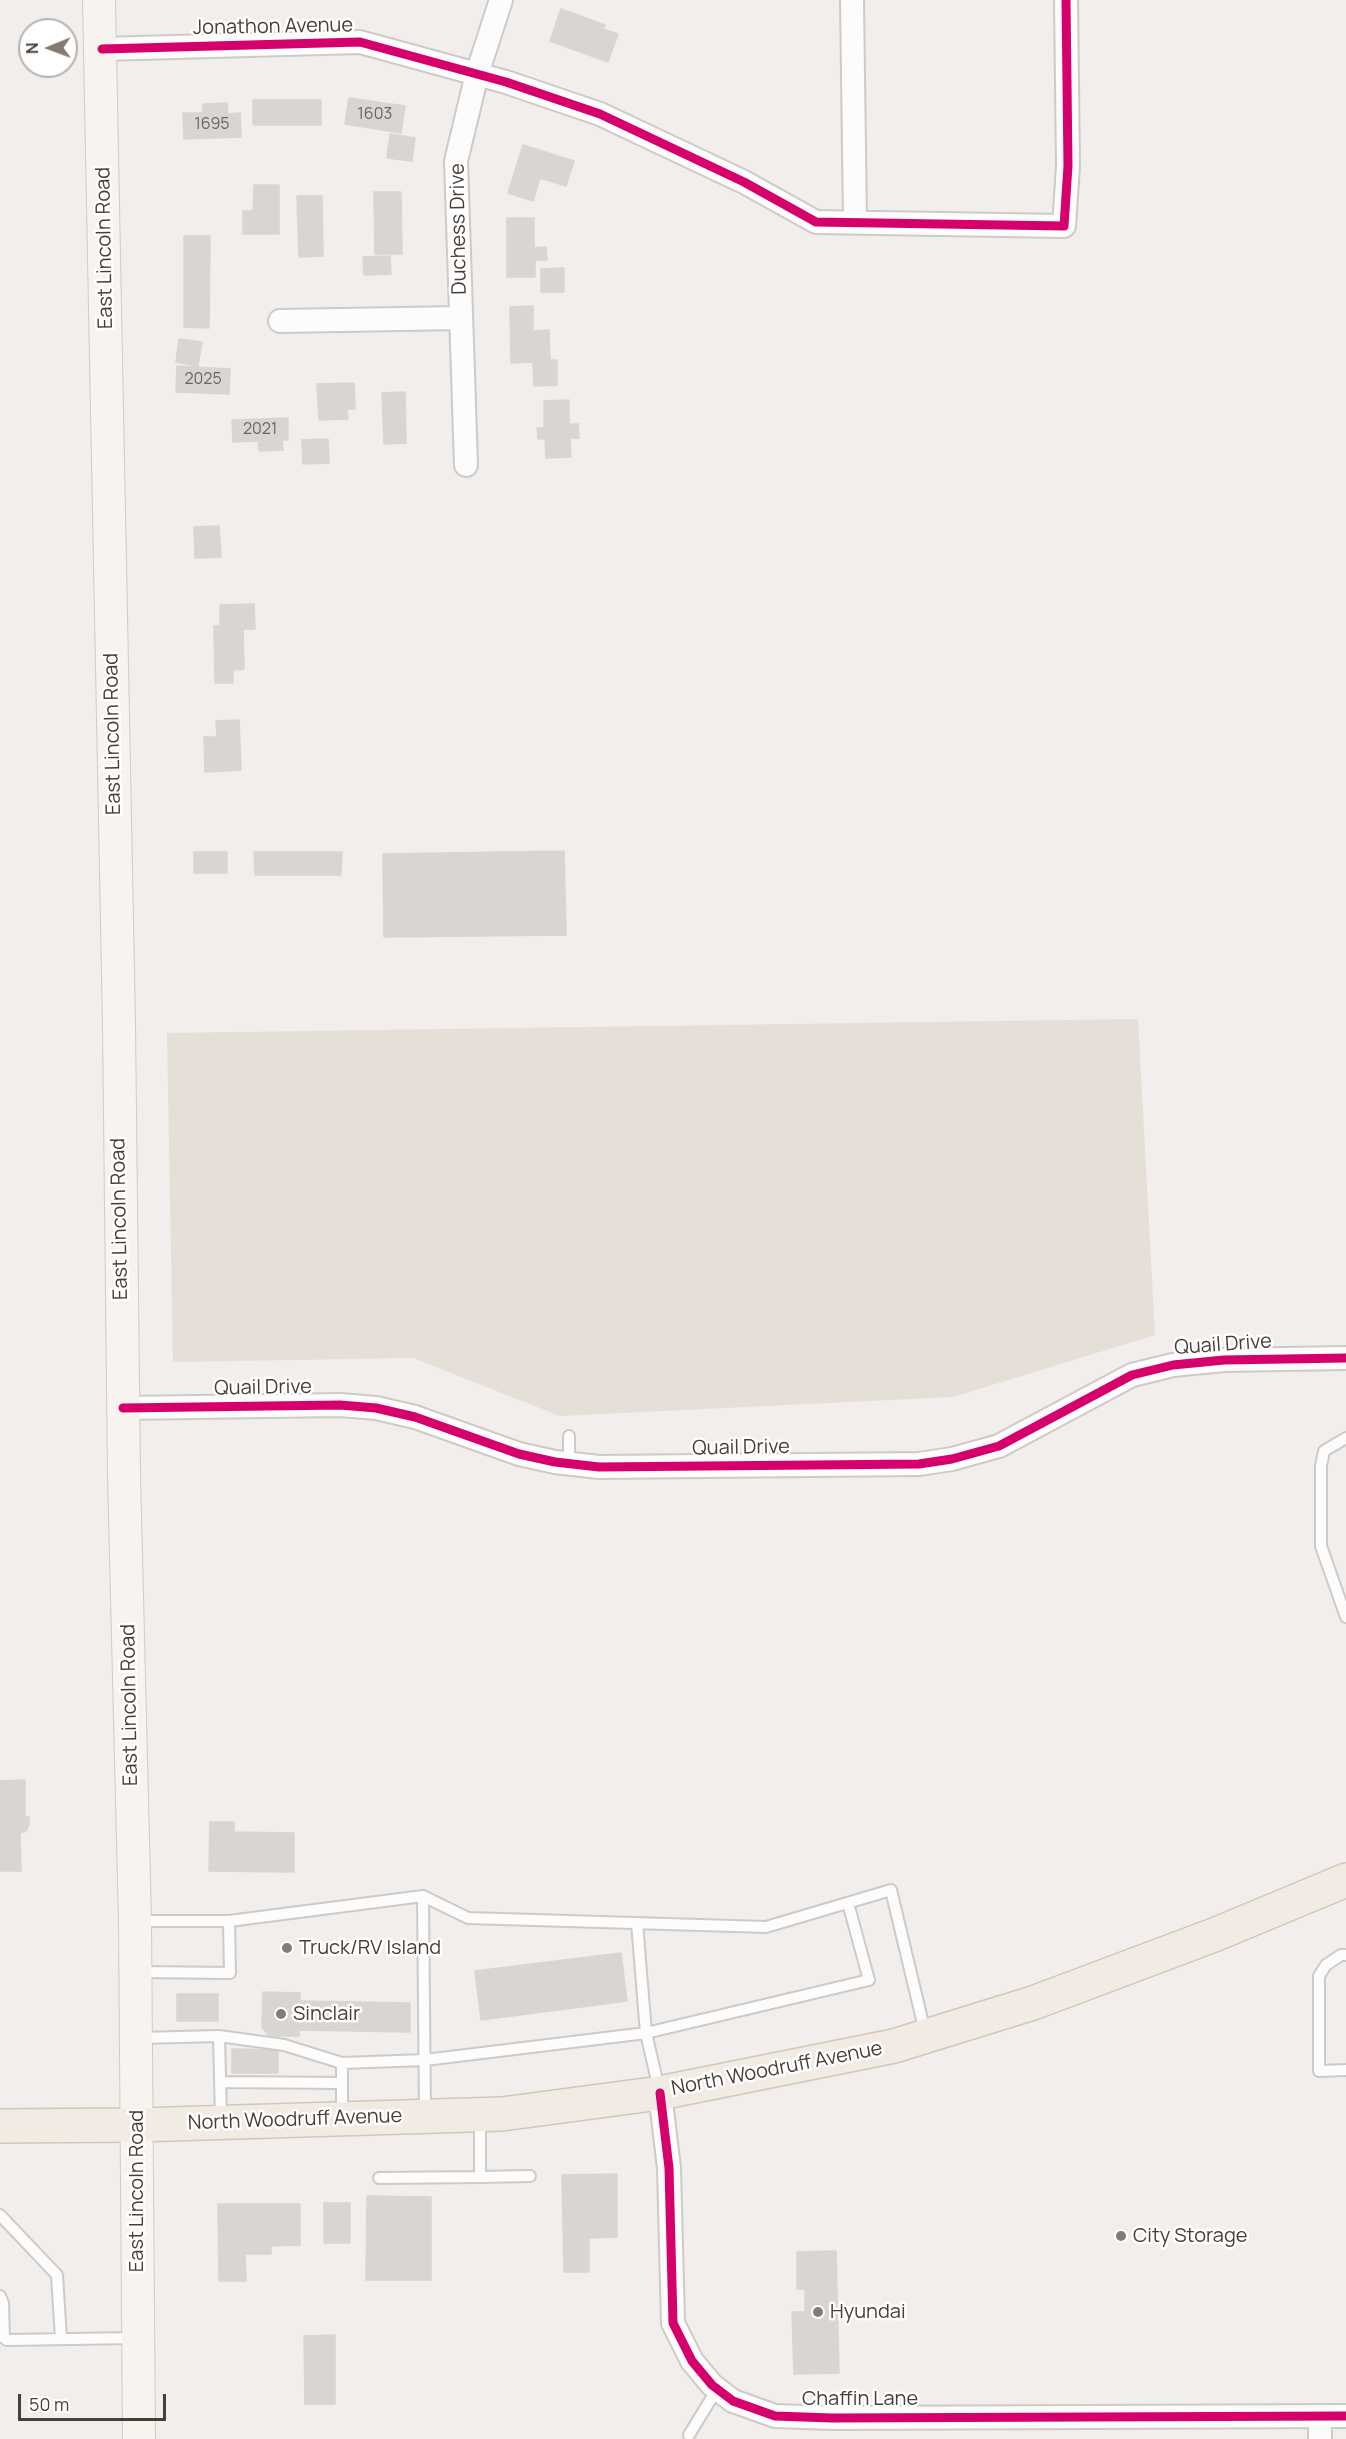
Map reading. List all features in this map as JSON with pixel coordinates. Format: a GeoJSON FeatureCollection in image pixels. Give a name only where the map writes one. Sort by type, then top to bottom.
{"type":"FeatureCollection","features":[{"type":"Feature","properties":{"kind":"main road","name":"East Lincoln Road"},"geometry":{"type":"LineString","coordinates":[[99,0],[102,50],[123,1408],[136,1972],[139,2439]]}},
{"type":"Feature","properties":{"kind":"main road","name":"North Woodruff Avenue"},"geometry":{"type":"LineString","coordinates":[[0,2126],[137,2125],[480,2115],[660,2093],[894,2046],[1044,1999],[1214,1935],[1346,1880]]}},
{"type":"Feature","properties":{"kind":"street","name":"Duchess Drive"},"geometry":{"type":"LineString","coordinates":[[466,465],[456,161],[477,74],[501,0]]}},
{"type":"Feature","properties":{"kind":"street"},"geometry":{"type":"LineString","coordinates":[[852,0],[855,222]]}},
{"type":"Feature","properties":{"kind":"street","name":"Jonathon Avenue"},"geometry":{"type":"LineString","coordinates":[[102,50],[360,42],[477,74],[600,114],[744,182],[816,222],[1064,226],[1068,166],[1066,0]]}},
{"type":"Feature","properties":{"kind":"street"},"geometry":{"type":"LineString","coordinates":[[280,321],[461,318]]}},
{"type":"Feature","properties":{"kind":"street","name":"Quail Drive"},"geometry":{"type":"LineString","coordinates":[[123,1408],[340,1405],[376,1408],[415,1417],[519,1454],[569,1464],[599,1467],[919,1464],[952,1459],[999,1446],[1132,1375],[1173,1365],[1224,1360],[1346,1358]]}},
{"type":"Feature","properties":{"kind":"street","name":"Chaffin Lane"},"geometry":{"type":"LineString","coordinates":[[660,2093],[669,2168],[673,2323],[692,2361],[717,2389],[733,2401],[775,2416],[1320,2428],[1346,2416]]}},
{"type":"Feature","properties":{"kind":"lane"},"geometry":{"type":"LineString","coordinates":[[568,1436],[569,1464]]}},
{"type":"Feature","properties":{"kind":"lane"},"geometry":{"type":"LineString","coordinates":[[1346,1438],[1324,1451],[1321,1466],[1321,1546],[1346,1617]]}},
{"type":"Feature","properties":{"kind":"lane"},"geometry":{"type":"LineString","coordinates":[[135,1921],[229,1921],[423,1896],[468,1918],[766,1927],[891,1890],[926,2036]]}},
{"type":"Feature","properties":{"kind":"lane"},"geometry":{"type":"LineString","coordinates":[[423,1896],[425,2117]]}},
{"type":"Feature","properties":{"kind":"lane"},"geometry":{"type":"LineString","coordinates":[[136,2038],[219,2036],[284,2045],[342,2064],[425,2060],[646,2033],[869,1980],[848,1903]]}},
{"type":"Feature","properties":{"kind":"lane"},"geometry":{"type":"LineString","coordinates":[[136,1972],[230,1973],[229,1921]]}},
{"type":"Feature","properties":{"kind":"lane"},"geometry":{"type":"LineString","coordinates":[[637,1923],[646,2033],[660,2093]]}},
{"type":"Feature","properties":{"kind":"lane"},"geometry":{"type":"LineString","coordinates":[[1346,1955],[1341,1955],[1326,1965],[1319,1976],[1318,2071],[1346,2070]]}},
{"type":"Feature","properties":{"kind":"lane"},"geometry":{"type":"LineString","coordinates":[[219,2036],[221,2122]]}},
{"type":"Feature","properties":{"kind":"lane"},"geometry":{"type":"LineString","coordinates":[[342,2064],[342,2119]]}},
{"type":"Feature","properties":{"kind":"lane"},"geometry":{"type":"LineString","coordinates":[[220,2082],[341,2083]]}},
{"type":"Feature","properties":{"kind":"lane"},"geometry":{"type":"LineString","coordinates":[[480,2115],[480,2177]]}},
{"type":"Feature","properties":{"kind":"lane"},"geometry":{"type":"LineString","coordinates":[[379,2178],[530,2176]]}},
{"type":"Feature","properties":{"kind":"lane"},"geometry":{"type":"LineString","coordinates":[[0,2215],[57,2275],[61,2339]]}},
{"type":"Feature","properties":{"kind":"lane"},"geometry":{"type":"LineString","coordinates":[[0,2296],[3,2302],[4,2338],[138,2338]]}},
{"type":"Feature","properties":{"kind":"lane"},"geometry":{"type":"LineString","coordinates":[[689,2434],[717,2389]]}},
{"type":"Feature","properties":{"kind":"shaded area"},"geometry":{"type":"Polygon","coordinates":[[[1138,1019],[1155,1335],[953,1397],[560,1416],[413,1358],[173,1362],[167,1033],[1138,1019]]]}},
{"type":"Feature","properties":{"kind":"building"},"geometry":{"type":"Polygon","coordinates":[[[561,9],[605,25],[603,29],[618,34],[608,62],[550,41],[561,9]]]}},
{"type":"Feature","properties":{"kind":"building"},"geometry":{"type":"Polygon","coordinates":[[[349,98],[405,106],[401,133],[345,124],[349,98]]]}},
{"type":"Feature","properties":{"kind":"building"},"geometry":{"type":"Polygon","coordinates":[[[253,100],[321,100],[321,125],[253,125],[253,100]]]}},
{"type":"Feature","properties":{"kind":"building"},"geometry":{"type":"Polygon","coordinates":[[[227,103],[228,114],[240,113],[241,137],[184,139],[183,113],[203,113],[203,104],[227,103]]]}},
{"type":"Feature","properties":{"kind":"building"},"geometry":{"type":"Polygon","coordinates":[[[390,134],[415,138],[412,161],[387,158],[390,134]]]}},
{"type":"Feature","properties":{"kind":"building"},"geometry":{"type":"Polygon","coordinates":[[[523,145],[574,161],[566,186],[540,178],[533,201],[508,193],[523,145]]]}},
{"type":"Feature","properties":{"kind":"building"},"geometry":{"type":"Polygon","coordinates":[[[254,185],[279,185],[279,234],[243,234],[243,211],[253,211],[254,185]]]}},
{"type":"Feature","properties":{"kind":"building"},"geometry":{"type":"Polygon","coordinates":[[[374,192],[401,192],[402,254],[375,254],[374,192]]]}},
{"type":"Feature","properties":{"kind":"building"},"geometry":{"type":"Polygon","coordinates":[[[297,196],[322,196],[323,256],[299,257],[297,196]]]}},
{"type":"Feature","properties":{"kind":"building"},"geometry":{"type":"Polygon","coordinates":[[[507,218],[534,218],[534,248],[546,247],[547,260],[535,260],[535,277],[507,277],[507,218]]]}},
{"type":"Feature","properties":{"kind":"building"},"geometry":{"type":"Polygon","coordinates":[[[184,236],[210,236],[209,328],[184,327],[184,236]]]}},
{"type":"Feature","properties":{"kind":"building"},"geometry":{"type":"Polygon","coordinates":[[[390,256],[391,274],[364,275],[363,257],[390,256]]]}},
{"type":"Feature","properties":{"kind":"building"},"geometry":{"type":"Polygon","coordinates":[[[564,268],[564,292],[541,292],[541,269],[564,268]]]}},
{"type":"Feature","properties":{"kind":"building"},"geometry":{"type":"Polygon","coordinates":[[[533,306],[533,331],[549,330],[550,360],[557,360],[557,385],[534,386],[533,362],[511,363],[510,307],[533,306]]]}},
{"type":"Feature","properties":{"kind":"building"},"geometry":{"type":"Polygon","coordinates":[[[179,339],[202,342],[198,366],[176,362],[179,339]]]}},
{"type":"Feature","properties":{"kind":"building"},"geometry":{"type":"Polygon","coordinates":[[[177,366],[230,369],[229,394],[176,392],[177,366]]]}},
{"type":"Feature","properties":{"kind":"building"},"geometry":{"type":"Polygon","coordinates":[[[354,383],[355,409],[347,409],[348,419],[319,420],[317,384],[354,383]]]}},
{"type":"Feature","properties":{"kind":"building"},"geometry":{"type":"Polygon","coordinates":[[[405,392],[406,443],[384,444],[382,393],[405,392]]]}},
{"type":"Feature","properties":{"kind":"building"},"geometry":{"type":"Polygon","coordinates":[[[569,400],[569,424],[578,424],[579,438],[570,438],[571,457],[546,458],[545,439],[538,439],[537,428],[544,428],[544,401],[569,400]]]}},
{"type":"Feature","properties":{"kind":"building"},"geometry":{"type":"Polygon","coordinates":[[[288,418],[288,440],[233,442],[232,420],[288,418]]]}},
{"type":"Feature","properties":{"kind":"building"},"geometry":{"type":"Polygon","coordinates":[[[328,439],[329,463],[303,464],[302,440],[328,439]]]}},
{"type":"Feature","properties":{"kind":"building"},"geometry":{"type":"Polygon","coordinates":[[[282,441],[283,450],[259,451],[258,443],[282,441]]]}},
{"type":"Feature","properties":{"kind":"building"},"geometry":{"type":"Polygon","coordinates":[[[219,526],[221,557],[195,558],[194,527],[219,526]]]}},
{"type":"Feature","properties":{"kind":"building"},"geometry":{"type":"Polygon","coordinates":[[[254,604],[255,629],[243,629],[244,669],[233,670],[233,683],[215,683],[214,626],[220,626],[220,605],[254,604]]]}},
{"type":"Feature","properties":{"kind":"building"},"geometry":{"type":"Polygon","coordinates":[[[239,720],[241,770],[205,772],[204,737],[217,737],[216,721],[239,720]]]}},
{"type":"Feature","properties":{"kind":"building"},"geometry":{"type":"Polygon","coordinates":[[[564,851],[566,935],[384,937],[383,854],[564,851]]]}},
{"type":"Feature","properties":{"kind":"building"},"geometry":{"type":"Polygon","coordinates":[[[194,852],[227,852],[227,873],[194,873],[194,852]]]}},
{"type":"Feature","properties":{"kind":"building"},"geometry":{"type":"Polygon","coordinates":[[[254,852],[342,852],[341,875],[255,875],[254,852]]]}},
{"type":"Feature","properties":{"kind":"building"},"geometry":{"type":"Polygon","coordinates":[[[25,1780],[25,1817],[29,1817],[29,1825],[26,1831],[20,1833],[21,1871],[0,1871],[0,1781],[25,1780]]]}},
{"type":"Feature","properties":{"kind":"building"},"geometry":{"type":"Polygon","coordinates":[[[210,1822],[234,1822],[234,1832],[294,1833],[294,1872],[209,1871],[210,1822]]]}},
{"type":"Feature","properties":{"kind":"building"},"geometry":{"type":"Polygon","coordinates":[[[621,1953],[627,2001],[481,2020],[475,1971],[621,1953]]]}},
{"type":"Feature","properties":{"kind":"building","name":"Sinclair"},"geometry":{"type":"Polygon","coordinates":[[[263,1992],[300,1993],[299,2036],[269,2036],[262,2027],[263,1992]]]}},
{"type":"Feature","properties":{"kind":"building"},"geometry":{"type":"Polygon","coordinates":[[[177,1994],[218,1994],[218,2021],[177,2021],[177,1994]]]}},
{"type":"Feature","properties":{"kind":"building"},"geometry":{"type":"Polygon","coordinates":[[[299,2001],[410,2003],[410,2032],[299,2030],[299,2001]]]}},
{"type":"Feature","properties":{"kind":"building"},"geometry":{"type":"Polygon","coordinates":[[[232,2049],[278,2050],[278,2073],[232,2073],[232,2049]]]}},
{"type":"Feature","properties":{"kind":"building"},"geometry":{"type":"Polygon","coordinates":[[[617,2174],[617,2237],[589,2238],[589,2272],[564,2272],[562,2175],[617,2174]]]}},
{"type":"Feature","properties":{"kind":"building"},"geometry":{"type":"Polygon","coordinates":[[[367,2196],[431,2197],[431,2280],[366,2280],[367,2196]]]}},
{"type":"Feature","properties":{"kind":"building"},"geometry":{"type":"Polygon","coordinates":[[[324,2203],[350,2203],[350,2243],[324,2243],[324,2203]]]}},
{"type":"Feature","properties":{"kind":"building"},"geometry":{"type":"Polygon","coordinates":[[[218,2204],[300,2204],[300,2245],[271,2246],[271,2254],[245,2254],[246,2281],[219,2281],[218,2204]]]}},
{"type":"Feature","properties":{"kind":"building","name":"Hyundai"},"geometry":{"type":"Polygon","coordinates":[[[836,2251],[839,2373],[794,2374],[792,2312],[805,2312],[805,2289],[797,2289],[797,2252],[836,2251]]]}},
{"type":"Feature","properties":{"kind":"building"},"geometry":{"type":"Polygon","coordinates":[[[335,2335],[335,2404],[305,2404],[304,2336],[335,2335]]]}},
{"type":"Feature","properties":{"kind":"cycle path"},"geometry":{"type":"LineString","coordinates":[[102,49],[360,42],[506,82],[600,114],[744,182],[816,222],[1064,226],[1068,166],[1066,0]]}},
{"type":"Feature","properties":{"kind":"cycle path"},"geometry":{"type":"LineString","coordinates":[[123,1408],[340,1405],[376,1408],[415,1417],[519,1454],[555,1462],[599,1467],[919,1464],[952,1459],[999,1446],[1132,1375],[1173,1365],[1224,1360],[1346,1358]]}},
{"type":"Feature","properties":{"kind":"cycle path"},"geometry":{"type":"LineString","coordinates":[[660,2093],[669,2168],[673,2323],[692,2361],[712,2385],[733,2401],[775,2416],[832,2418],[1346,2416]]}},
{"type":"Feature","properties":{"kind":"place","name":"Truck/RV Island"},"geometry":{"type":"Point","coordinates":[287,1948]}},
{"type":"Feature","properties":{"kind":"place","name":"Sinclair"},"geometry":{"type":"Point","coordinates":[281,2014]}},
{"type":"Feature","properties":{"kind":"place","name":"City Storage"},"geometry":{"type":"Point","coordinates":[1121,2236]}},
{"type":"Feature","properties":{"kind":"place","name":"Hyundai"},"geometry":{"type":"Point","coordinates":[818,2312]}}]}
